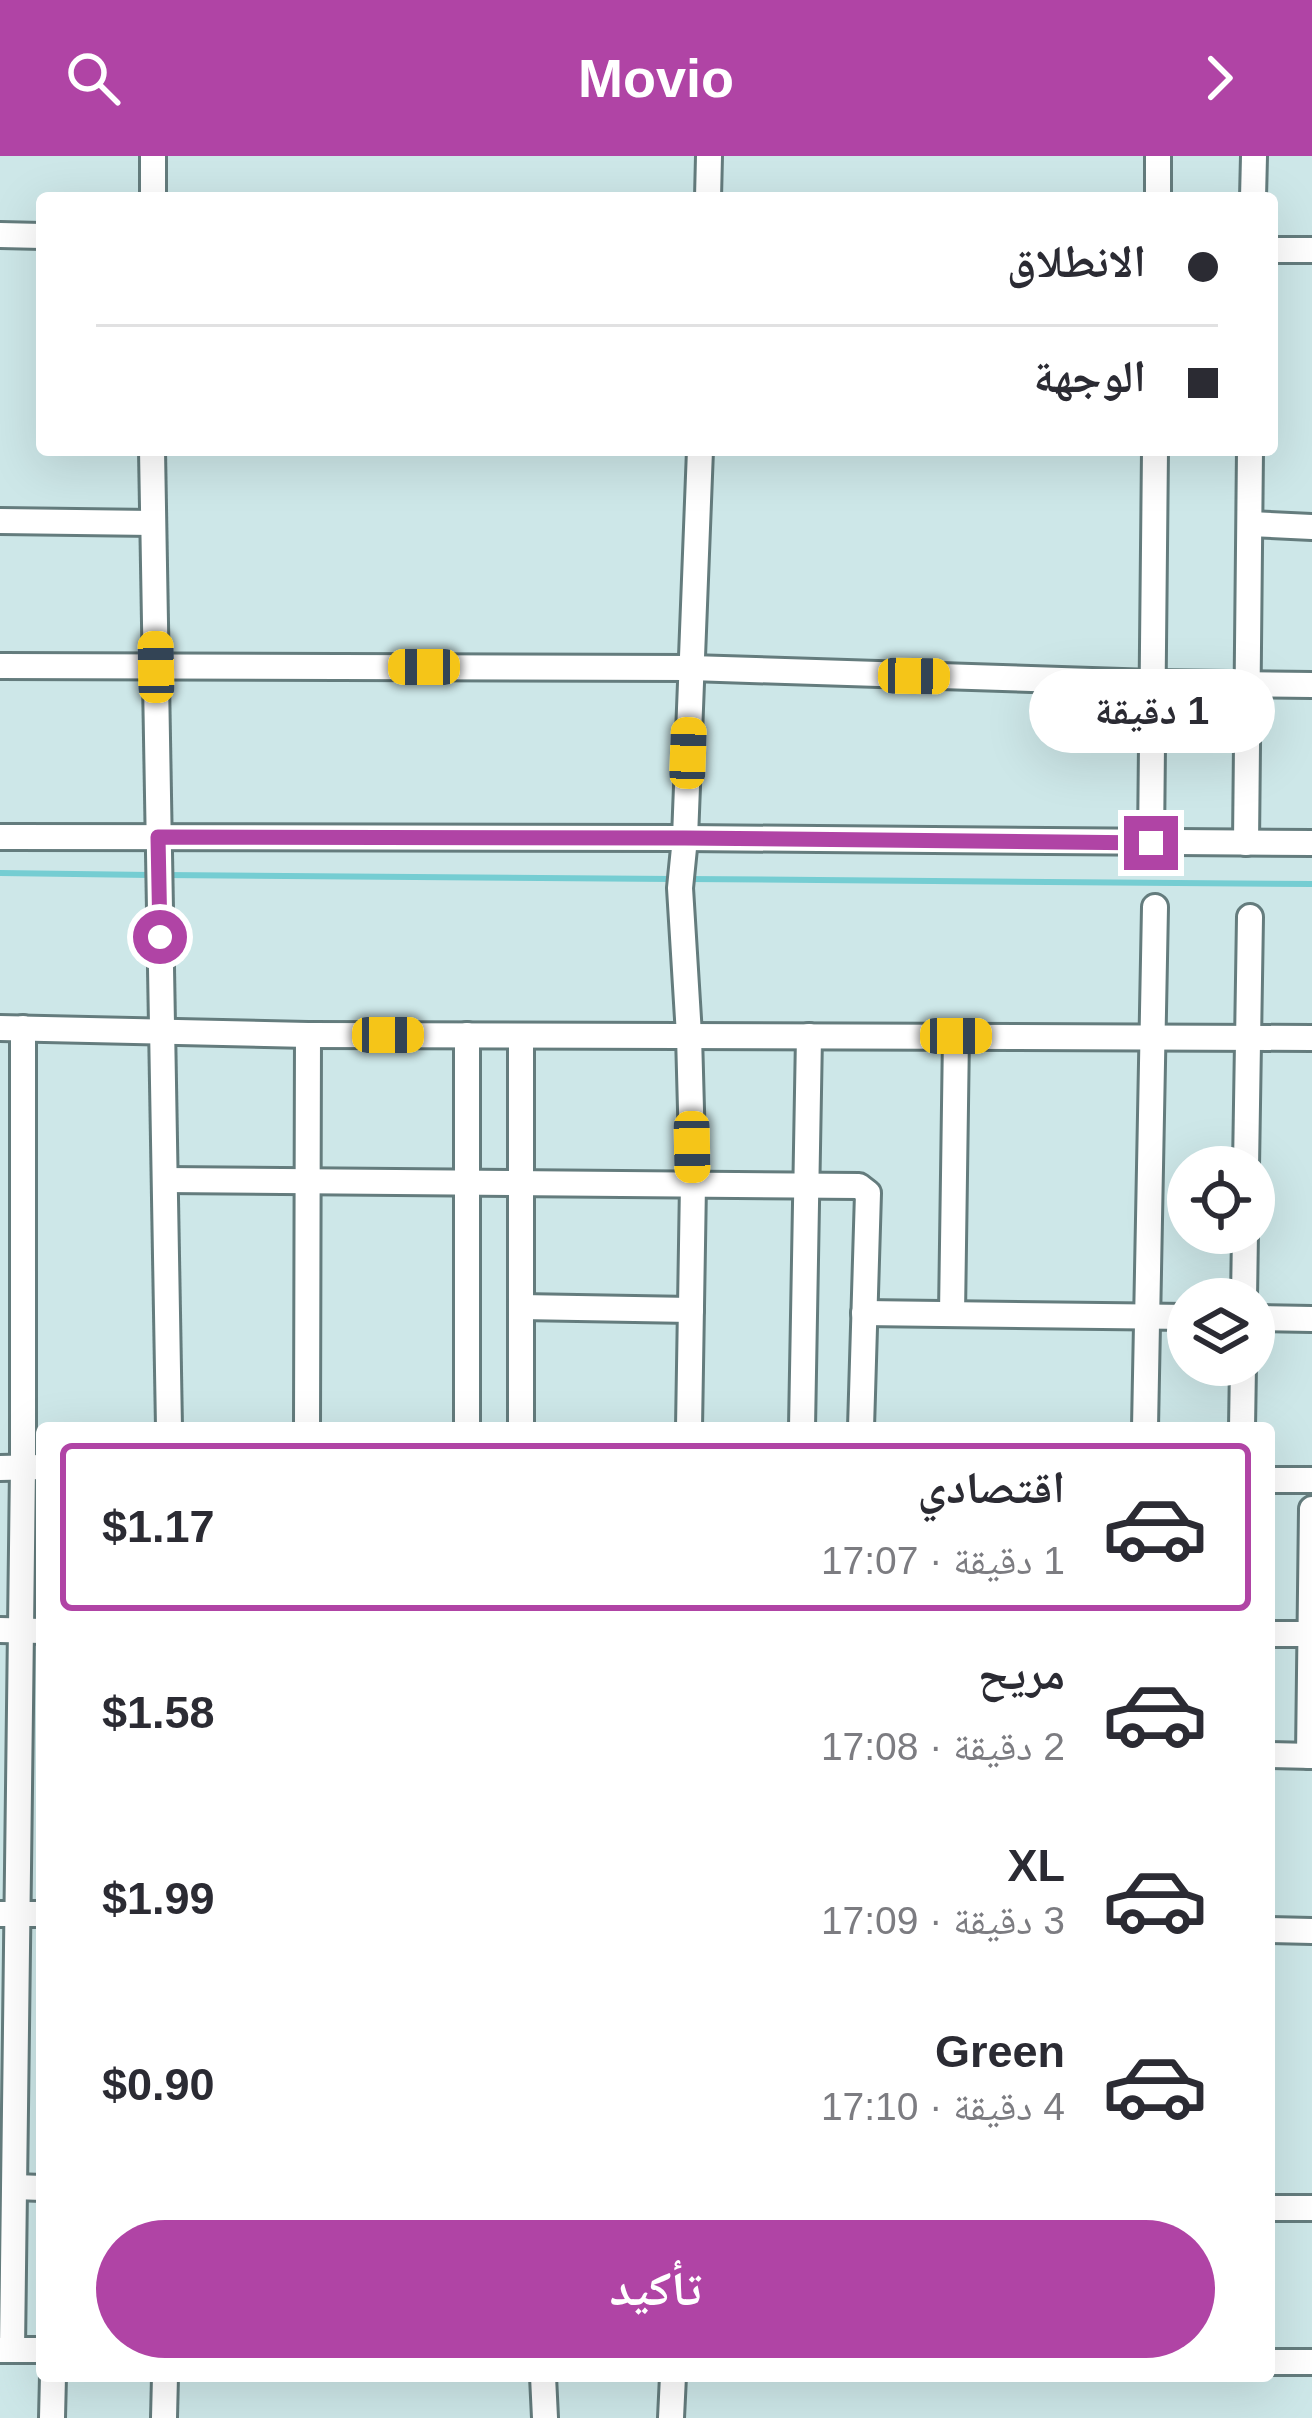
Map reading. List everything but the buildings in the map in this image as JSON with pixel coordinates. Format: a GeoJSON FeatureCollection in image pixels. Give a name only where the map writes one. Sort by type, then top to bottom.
{"type":"FeatureCollection","features":[{"type":"Feature","properties":{"kind":"street"},"geometry":{"type":"LineString","coordinates":[[153,156],[153,192]]}},
{"type":"Feature","properties":{"kind":"street"},"geometry":{"type":"LineString","coordinates":[[708,192],[709,156]]}},
{"type":"Feature","properties":{"kind":"street"},"geometry":{"type":"LineString","coordinates":[[1158,192],[1159,156]]}},
{"type":"Feature","properties":{"kind":"street"},"geometry":{"type":"LineString","coordinates":[[1253,192],[1254,156]]}},
{"type":"Feature","properties":{"kind":"street"},"geometry":{"type":"LineString","coordinates":[[0,235],[36,236]]}},
{"type":"Feature","properties":{"kind":"street"},"geometry":{"type":"LineString","coordinates":[[1278,250],[1312,250]]}},
{"type":"Feature","properties":{"kind":"street"},"geometry":{"type":"LineString","coordinates":[[152,456],[169,1422]]}},
{"type":"Feature","properties":{"kind":"street"},"geometry":{"type":"LineString","coordinates":[[689,1422],[692,1184],[680,888],[700,456]]}},
{"type":"Feature","properties":{"kind":"street"},"geometry":{"type":"LineString","coordinates":[[1151,843],[1155,456]]}},
{"type":"Feature","properties":{"kind":"street"},"geometry":{"type":"LineString","coordinates":[[1246,843],[1250,456]]}},
{"type":"Feature","properties":{"kind":"street"},"geometry":{"type":"LineString","coordinates":[[0,521],[153,523]]}},
{"type":"Feature","properties":{"kind":"street"},"geometry":{"type":"LineString","coordinates":[[1250,524],[1312,526]]}},
{"type":"Feature","properties":{"kind":"street"},"geometry":{"type":"LineString","coordinates":[[0,666],[691,668],[1312,685]]}},
{"type":"Feature","properties":{"kind":"street"},"geometry":{"type":"LineString","coordinates":[[0,837],[1312,843]]}},
{"type":"Feature","properties":{"kind":"street"},"geometry":{"type":"LineString","coordinates":[[1144,1422],[1155,908]]}},
{"type":"Feature","properties":{"kind":"street"},"geometry":{"type":"LineString","coordinates":[[1246,1146],[1250,917]]}},
{"type":"Feature","properties":{"kind":"street"},"geometry":{"type":"LineString","coordinates":[[36,2350],[6,2349],[15,2187],[8,2074],[20,1914],[10,1728],[21,1631],[22,1468],[12,1028],[520,1037],[1312,1038]]}},
{"type":"Feature","properties":{"kind":"street"},"geometry":{"type":"LineString","coordinates":[[308,1035],[308,1422]]}},
{"type":"Feature","properties":{"kind":"street"},"geometry":{"type":"LineString","coordinates":[[467,1035],[467,1422]]}},
{"type":"Feature","properties":{"kind":"street"},"geometry":{"type":"LineString","coordinates":[[802,1422],[809,1036]]}},
{"type":"Feature","properties":{"kind":"street"},"geometry":{"type":"LineString","coordinates":[[952,1314],[956,1036]]}},
{"type":"Feature","properties":{"kind":"street"},"geometry":{"type":"LineString","coordinates":[[520,1037],[521,1422]]}},
{"type":"Feature","properties":{"kind":"street"},"geometry":{"type":"LineString","coordinates":[[165,1180],[859,1186],[868,1193],[862,1422]]}},
{"type":"Feature","properties":{"kind":"street"},"geometry":{"type":"LineString","coordinates":[[521,1307],[691,1310]]}},
{"type":"Feature","properties":{"kind":"street"},"geometry":{"type":"LineString","coordinates":[[864,1313],[1167,1316]]}},
{"type":"Feature","properties":{"kind":"street"},"geometry":{"type":"LineString","coordinates":[[1275,1318],[1312,1319]]}},
{"type":"Feature","properties":{"kind":"street"},"geometry":{"type":"LineString","coordinates":[[1242,1422],[1243,1386]]}},
{"type":"Feature","properties":{"kind":"street"},"geometry":{"type":"LineString","coordinates":[[1275,1480],[1312,1480]]}},
{"type":"Feature","properties":{"kind":"street"},"geometry":{"type":"LineString","coordinates":[[1275,1755],[1311,1756],[1312,1509]]}},
{"type":"Feature","properties":{"kind":"street"},"geometry":{"type":"LineString","coordinates":[[1275,1634],[1311,1634]]}},
{"type":"Feature","properties":{"kind":"street"},"geometry":{"type":"LineString","coordinates":[[1275,1930],[1312,1931]]}},
{"type":"Feature","properties":{"kind":"street"},"geometry":{"type":"LineString","coordinates":[[15,2187],[36,2188]]}},
{"type":"Feature","properties":{"kind":"street"},"geometry":{"type":"LineString","coordinates":[[1275,2208],[1312,2208]]}},
{"type":"Feature","properties":{"kind":"street"},"geometry":{"type":"LineString","coordinates":[[1275,2362],[1312,2362]]}},
{"type":"Feature","properties":{"kind":"street"},"geometry":{"type":"LineString","coordinates":[[52,2382],[52,2418]]}},
{"type":"Feature","properties":{"kind":"street"},"geometry":{"type":"LineString","coordinates":[[164,2418],[165,2382]]}},
{"type":"Feature","properties":{"kind":"street"},"geometry":{"type":"LineString","coordinates":[[544,2382],[545,2418]]}},
{"type":"Feature","properties":{"kind":"street"},"geometry":{"type":"LineString","coordinates":[[671,2418],[673,2382]]}},
{"type":"Feature","properties":{"kind":"waterway"},"geometry":{"type":"LineString","coordinates":[[0,873],[150,875]]}},
{"type":"Feature","properties":{"kind":"waterway"},"geometry":{"type":"LineString","coordinates":[[164,875],[672,879]]}},
{"type":"Feature","properties":{"kind":"waterway"},"geometry":{"type":"LineString","coordinates":[[686,879],[1312,884]]}},
{"type":"Feature","properties":{"kind":"route"},"geometry":{"type":"LineString","coordinates":[[160,937],[158,837],[1151,843]]}}]}
